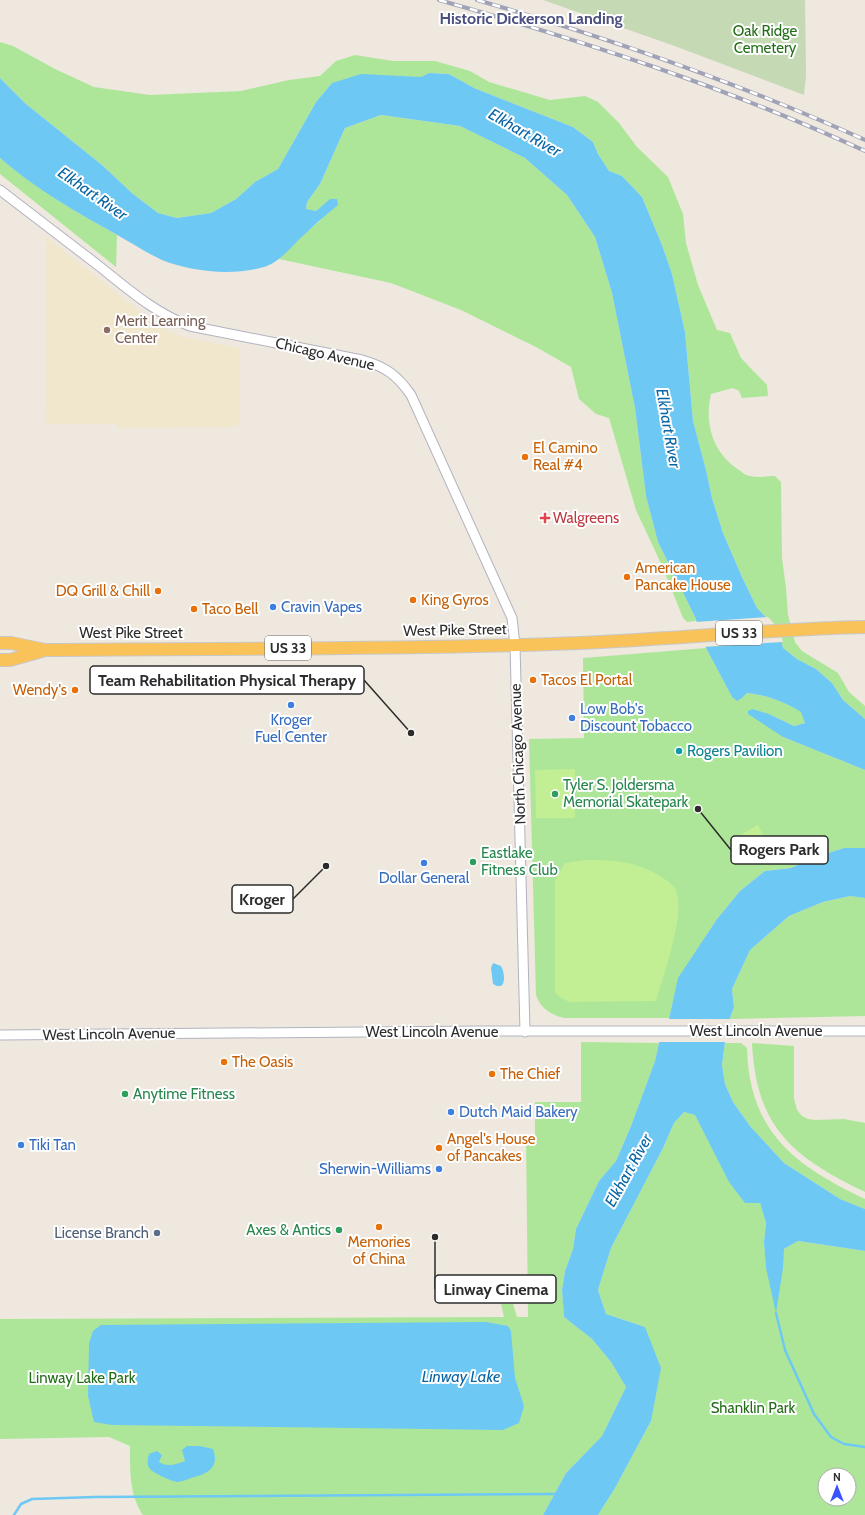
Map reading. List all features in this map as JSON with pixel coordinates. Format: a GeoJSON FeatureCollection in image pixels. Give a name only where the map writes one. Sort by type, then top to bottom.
{"type":"FeatureCollection","features":[{"type":"Feature","properties":{"kind":"highway","name":"West Pike Street"},"geometry":{"type":"LineString","coordinates":[[0,643],[11,643],[45,650],[438,647],[582,643],[865,627]]}},
{"type":"Feature","properties":{"kind":"highway","name":"West Pike Street"},"geometry":{"type":"LineString","coordinates":[[0,660],[10,660],[45,650]]}},
{"type":"Feature","properties":{"kind":"street","name":"Chicago Avenue"},"geometry":{"type":"LineString","coordinates":[[0,190],[157,311],[174,320],[190,326],[362,360],[377,364],[389,370],[401,380],[411,395],[512,618],[515,645]]}},
{"type":"Feature","properties":{"kind":"street","name":"North Chicago Avenue"},"geometry":{"type":"LineString","coordinates":[[515,645],[524,1032]]}},
{"type":"Feature","properties":{"kind":"street","name":"West Lincoln Avenue"},"geometry":{"type":"LineString","coordinates":[[0,1035],[865,1031]]}},
{"type":"Feature","properties":{"kind":"shaded area","name":"Merit Learning Center"},"geometry":{"type":"Polygon","coordinates":[[[46,237],[161,327],[174,334],[188,338],[240,348],[240,419],[237,425],[233,427],[119,428],[115,424],[45,424],[46,237]]]}},
{"type":"Feature","properties":{"kind":"green space","name":"Oak Ridge Cemetery"},"geometry":{"type":"Polygon","coordinates":[[[543,0],[805,0],[806,76],[804,95],[672,45],[543,0]]]}},
{"type":"Feature","properties":{"kind":"green space"},"geometry":{"type":"Polygon","coordinates":[[[0,42],[13,46],[55,69],[94,87],[150,95],[241,91],[289,80],[320,76],[336,61],[355,55],[393,61],[435,61],[470,71],[489,82],[550,100],[585,96],[598,102],[619,123],[637,147],[668,177],[683,214],[686,243],[698,285],[717,330],[730,333],[741,358],[767,385],[768,396],[742,398],[739,391],[733,388],[711,394],[709,405],[710,427],[717,446],[723,455],[730,463],[744,474],[756,477],[775,476],[781,482],[782,558],[788,615],[795,642],[802,651],[838,673],[849,692],[865,706],[865,719],[843,700],[832,683],[816,669],[797,659],[783,648],[779,631],[757,608],[742,577],[723,533],[712,498],[693,421],[685,332],[672,274],[662,245],[642,197],[622,176],[609,171],[598,154],[593,142],[573,127],[474,88],[449,74],[429,73],[421,77],[332,83],[316,102],[278,169],[255,182],[236,199],[211,213],[177,218],[158,213],[133,194],[102,165],[26,104],[0,78],[0,42]]]}},
{"type":"Feature","properties":{"kind":"green space"},"geometry":{"type":"Polygon","coordinates":[[[381,115],[460,126],[525,158],[567,195],[595,237],[612,293],[635,408],[646,496],[658,542],[696,621],[687,622],[683,618],[663,568],[636,510],[609,418],[596,414],[579,399],[571,367],[536,347],[461,310],[391,283],[279,259],[307,231],[320,221],[331,199],[316,211],[306,210],[307,202],[320,184],[345,128],[381,115]]]}},
{"type":"Feature","properties":{"kind":"green space"},"geometry":{"type":"Polygon","coordinates":[[[0,158],[42,189],[117,235],[116,267],[0,174],[0,158]]]}},
{"type":"Feature","properties":{"kind":"green space"},"geometry":{"type":"Polygon","coordinates":[[[706,648],[732,697],[742,698],[747,693],[762,695],[782,702],[802,712],[805,723],[794,726],[769,714],[783,737],[865,770],[865,848],[844,848],[813,858],[791,868],[765,871],[740,891],[717,919],[679,978],[669,1018],[564,1018],[555,1015],[540,1004],[536,995],[529,739],[584,738],[583,658],[706,648]]]}},
{"type":"Feature","properties":{"kind":"green space","name":"Tyler S. Joldersma Memorial Skatepark"},"geometry":{"type":"Polygon","coordinates":[[[575,769],[575,818],[536,818],[535,770],[575,769]]]}},
{"type":"Feature","properties":{"kind":"green space"},"geometry":{"type":"Polygon","coordinates":[[[758,825],[769,846],[741,861],[730,841],[758,825]]]}},
{"type":"Feature","properties":{"kind":"green space"},"geometry":{"type":"Polygon","coordinates":[[[586,860],[624,862],[642,867],[665,879],[676,890],[678,914],[676,929],[656,1001],[569,1002],[555,992],[555,881],[565,863],[586,860]]]}},
{"type":"Feature","properties":{"kind":"green space"},"geometry":{"type":"Polygon","coordinates":[[[850,896],[865,898],[865,1016],[730,1019],[734,1007],[732,989],[750,950],[789,916],[823,902],[850,896]]]}},
{"type":"Feature","properties":{"kind":"green space","name":"Linway Lake Park"},"geometry":{"type":"Polygon","coordinates":[[[581,1042],[659,1043],[655,1061],[631,1126],[616,1161],[599,1181],[576,1229],[573,1249],[565,1271],[562,1290],[564,1317],[592,1339],[611,1362],[626,1387],[602,1436],[566,1473],[543,1515],[143,1515],[135,1499],[131,1482],[130,1446],[109,1437],[0,1439],[0,1319],[504,1317],[501,1304],[513,1304],[517,1317],[528,1317],[526,1135],[535,1135],[535,1102],[581,1102],[581,1042]]]}},
{"type":"Feature","properties":{"kind":"green space"},"geometry":{"type":"Polygon","coordinates":[[[725,1043],[741,1043],[747,1048],[750,1077],[756,1102],[767,1124],[780,1143],[797,1159],[817,1173],[865,1199],[865,1209],[840,1199],[784,1163],[750,1126],[733,1102],[725,1084],[722,1065],[725,1043]]]}},
{"type":"Feature","properties":{"kind":"green space"},"geometry":{"type":"Polygon","coordinates":[[[752,1043],[794,1046],[794,1098],[797,1110],[802,1116],[808,1119],[816,1120],[844,1119],[865,1123],[865,1192],[818,1166],[799,1152],[783,1136],[771,1118],[761,1097],[755,1072],[752,1043]]]}},
{"type":"Feature","properties":{"kind":"green space","name":"Shanklin Park"},"geometry":{"type":"Polygon","coordinates":[[[684,1112],[695,1115],[703,1129],[760,1203],[766,1223],[764,1242],[766,1267],[784,1249],[798,1241],[865,1251],[865,1515],[598,1515],[615,1488],[651,1421],[645,1327],[606,1314],[598,1290],[611,1248],[663,1148],[674,1123],[684,1112]]]}},
{"type":"Feature","properties":{"kind":"water","name":"Elkhart River"},"geometry":{"type":"Polygon","coordinates":[[[429,73],[449,74],[474,88],[573,127],[593,142],[598,154],[609,171],[622,176],[642,197],[662,245],[672,274],[685,332],[693,421],[712,498],[723,533],[757,608],[779,631],[783,648],[797,659],[816,669],[832,683],[843,700],[865,719],[865,770],[783,737],[748,714],[748,711],[752,709],[769,714],[794,726],[805,723],[801,712],[795,708],[762,695],[747,693],[737,701],[732,697],[706,648],[695,617],[658,542],[646,496],[635,408],[612,293],[595,237],[567,195],[525,158],[460,126],[381,115],[345,128],[320,184],[307,202],[306,209],[316,211],[330,199],[337,199],[338,205],[281,257],[270,265],[252,270],[226,272],[199,270],[174,264],[156,257],[57,200],[0,158],[0,78],[26,104],[102,165],[133,194],[158,213],[177,218],[211,213],[236,199],[255,182],[278,169],[316,102],[332,83],[361,74],[421,77],[429,73]]]}},
{"type":"Feature","properties":{"kind":"water","name":"Elkhart River"},"geometry":{"type":"Polygon","coordinates":[[[844,848],[865,848],[865,898],[850,896],[823,902],[789,916],[750,950],[732,989],[734,1007],[727,1027],[722,1065],[725,1084],[733,1102],[750,1126],[784,1163],[840,1199],[865,1209],[865,1251],[798,1241],[784,1249],[783,1268],[776,1313],[766,1268],[764,1242],[766,1223],[760,1203],[745,1203],[729,1182],[695,1115],[684,1112],[674,1123],[663,1148],[611,1248],[598,1290],[606,1314],[645,1327],[661,1368],[651,1421],[615,1488],[598,1515],[543,1515],[566,1473],[602,1436],[626,1387],[611,1362],[592,1339],[564,1317],[562,1290],[565,1271],[573,1249],[576,1229],[599,1181],[616,1161],[631,1126],[655,1061],[659,1043],[667,1028],[678,978],[717,919],[740,891],[765,871],[791,868],[813,858],[844,848]]]}},
{"type":"Feature","properties":{"kind":"water"},"geometry":{"type":"Polygon","coordinates":[[[493,963],[501,966],[503,971],[504,979],[501,986],[493,984],[491,968],[493,963]]]}},
{"type":"Feature","properties":{"kind":"water","name":"Linway Lake"},"geometry":{"type":"Polygon","coordinates":[[[486,1322],[508,1326],[511,1331],[515,1378],[524,1406],[519,1423],[503,1430],[112,1425],[94,1422],[88,1396],[89,1343],[93,1331],[101,1325],[486,1322]]]}},
{"type":"Feature","properties":{"kind":"water"},"geometry":{"type":"Polygon","coordinates":[[[187,1446],[200,1446],[213,1449],[215,1461],[211,1469],[202,1474],[178,1482],[159,1475],[152,1471],[149,1467],[149,1454],[157,1451],[162,1455],[159,1462],[162,1464],[171,1465],[185,1461],[182,1450],[187,1446]]]}},
{"type":"Feature","properties":{"kind":"pier"},"geometry":{"type":"Polygon","coordinates":[[[768,617],[780,630],[783,642],[703,647],[695,622],[768,617]]]}},
{"type":"Feature","properties":{"kind":"pier"},"geometry":{"type":"Polygon","coordinates":[[[666,1019],[732,1019],[727,1042],[657,1042],[665,1027],[666,1019]]]}},
{"type":"Feature","properties":{"kind":"waterway"},"geometry":{"type":"LineString","coordinates":[[776,1313],[785,1350],[814,1414],[831,1437],[844,1444],[865,1447]]}},
{"type":"Feature","properties":{"kind":"waterway"},"geometry":{"type":"LineString","coordinates":[[14,1515],[21,1504],[32,1499],[95,1497],[556,1494]]}},
{"type":"Feature","properties":{"kind":"railway"},"geometry":{"type":"LineString","coordinates":[[439,0],[547,32],[655,67],[761,107],[865,151]]}},
{"type":"Feature","properties":{"kind":"railway"},"geometry":{"type":"LineString","coordinates":[[477,0],[576,30],[673,63],[770,99],[865,140]]}},
{"type":"Feature","properties":{"kind":"place","name":"Merit Learning Center"},"geometry":{"type":"Point","coordinates":[107,330]}},
{"type":"Feature","properties":{"kind":"place","name":"El Camino Real #4"},"geometry":{"type":"Point","coordinates":[525,457]}},
{"type":"Feature","properties":{"kind":"place","name":"Walgreens"},"geometry":{"type":"Point","coordinates":[545,518]}},
{"type":"Feature","properties":{"kind":"place","name":"American Pancake House"},"geometry":{"type":"Point","coordinates":[627,577]}},
{"type":"Feature","properties":{"kind":"place","name":"DQ Grill & Chill"},"geometry":{"type":"Point","coordinates":[158,591]}},
{"type":"Feature","properties":{"kind":"place","name":"King Gyros"},"geometry":{"type":"Point","coordinates":[413,600]}},
{"type":"Feature","properties":{"kind":"place","name":"Cravin Vapes"},"geometry":{"type":"Point","coordinates":[273,607]}},
{"type":"Feature","properties":{"kind":"place","name":"Taco Bell"},"geometry":{"type":"Point","coordinates":[194,609]}},
{"type":"Feature","properties":{"kind":"place","name":"Tacos El Portal"},"geometry":{"type":"Point","coordinates":[533,680]}},
{"type":"Feature","properties":{"kind":"place","name":"Wendy's"},"geometry":{"type":"Point","coordinates":[75,690]}},
{"type":"Feature","properties":{"kind":"place","name":"Kroger Fuel Center"},"geometry":{"type":"Point","coordinates":[291,705]}},
{"type":"Feature","properties":{"kind":"place","name":"Low Bob's Discount Tobacco"},"geometry":{"type":"Point","coordinates":[572,718]}},
{"type":"Feature","properties":{"kind":"place","name":"Team Rehabilitation Physical Therapy"},"geometry":{"type":"Point","coordinates":[411,733]}},
{"type":"Feature","properties":{"kind":"place","name":"Rogers Pavilion"},"geometry":{"type":"Point","coordinates":[679,751]}},
{"type":"Feature","properties":{"kind":"place","name":"Tyler S. Joldersma Memorial Skatepark"},"geometry":{"type":"Point","coordinates":[555,794]}},
{"type":"Feature","properties":{"kind":"place","name":"Rogers Park"},"geometry":{"type":"Point","coordinates":[698,809]}},
{"type":"Feature","properties":{"kind":"place","name":"Eastlake Fitness Club"},"geometry":{"type":"Point","coordinates":[473,862]}},
{"type":"Feature","properties":{"kind":"place","name":"Dollar General"},"geometry":{"type":"Point","coordinates":[424,863]}},
{"type":"Feature","properties":{"kind":"place","name":"Kroger"},"geometry":{"type":"Point","coordinates":[326,866]}},
{"type":"Feature","properties":{"kind":"place","name":"The Oasis"},"geometry":{"type":"Point","coordinates":[224,1062]}},
{"type":"Feature","properties":{"kind":"place","name":"The Chief"},"geometry":{"type":"Point","coordinates":[492,1074]}},
{"type":"Feature","properties":{"kind":"place","name":"Anytime Fitness"},"geometry":{"type":"Point","coordinates":[125,1094]}},
{"type":"Feature","properties":{"kind":"place","name":"Dutch Maid Bakery"},"geometry":{"type":"Point","coordinates":[451,1112]}},
{"type":"Feature","properties":{"kind":"place","name":"Tiki Tan"},"geometry":{"type":"Point","coordinates":[21,1145]}},
{"type":"Feature","properties":{"kind":"place","name":"Angel's House of Pancakes"},"geometry":{"type":"Point","coordinates":[439,1148]}},
{"type":"Feature","properties":{"kind":"place","name":"Sherwin-Williams"},"geometry":{"type":"Point","coordinates":[439,1169]}},
{"type":"Feature","properties":{"kind":"place","name":"Memories of China"},"geometry":{"type":"Point","coordinates":[379,1227]}},
{"type":"Feature","properties":{"kind":"place","name":"Axes & Antics"},"geometry":{"type":"Point","coordinates":[339,1230]}},
{"type":"Feature","properties":{"kind":"place","name":"License Branch"},"geometry":{"type":"Point","coordinates":[157,1233]}},
{"type":"Feature","properties":{"kind":"place","name":"Linway Cinema"},"geometry":{"type":"Point","coordinates":[435,1237]}},
{"type":"Feature","properties":{"kind":"district","name":"Historic Dickerson Landing"},"geometry":{"type":"Point","coordinates":[531,18]}}]}
